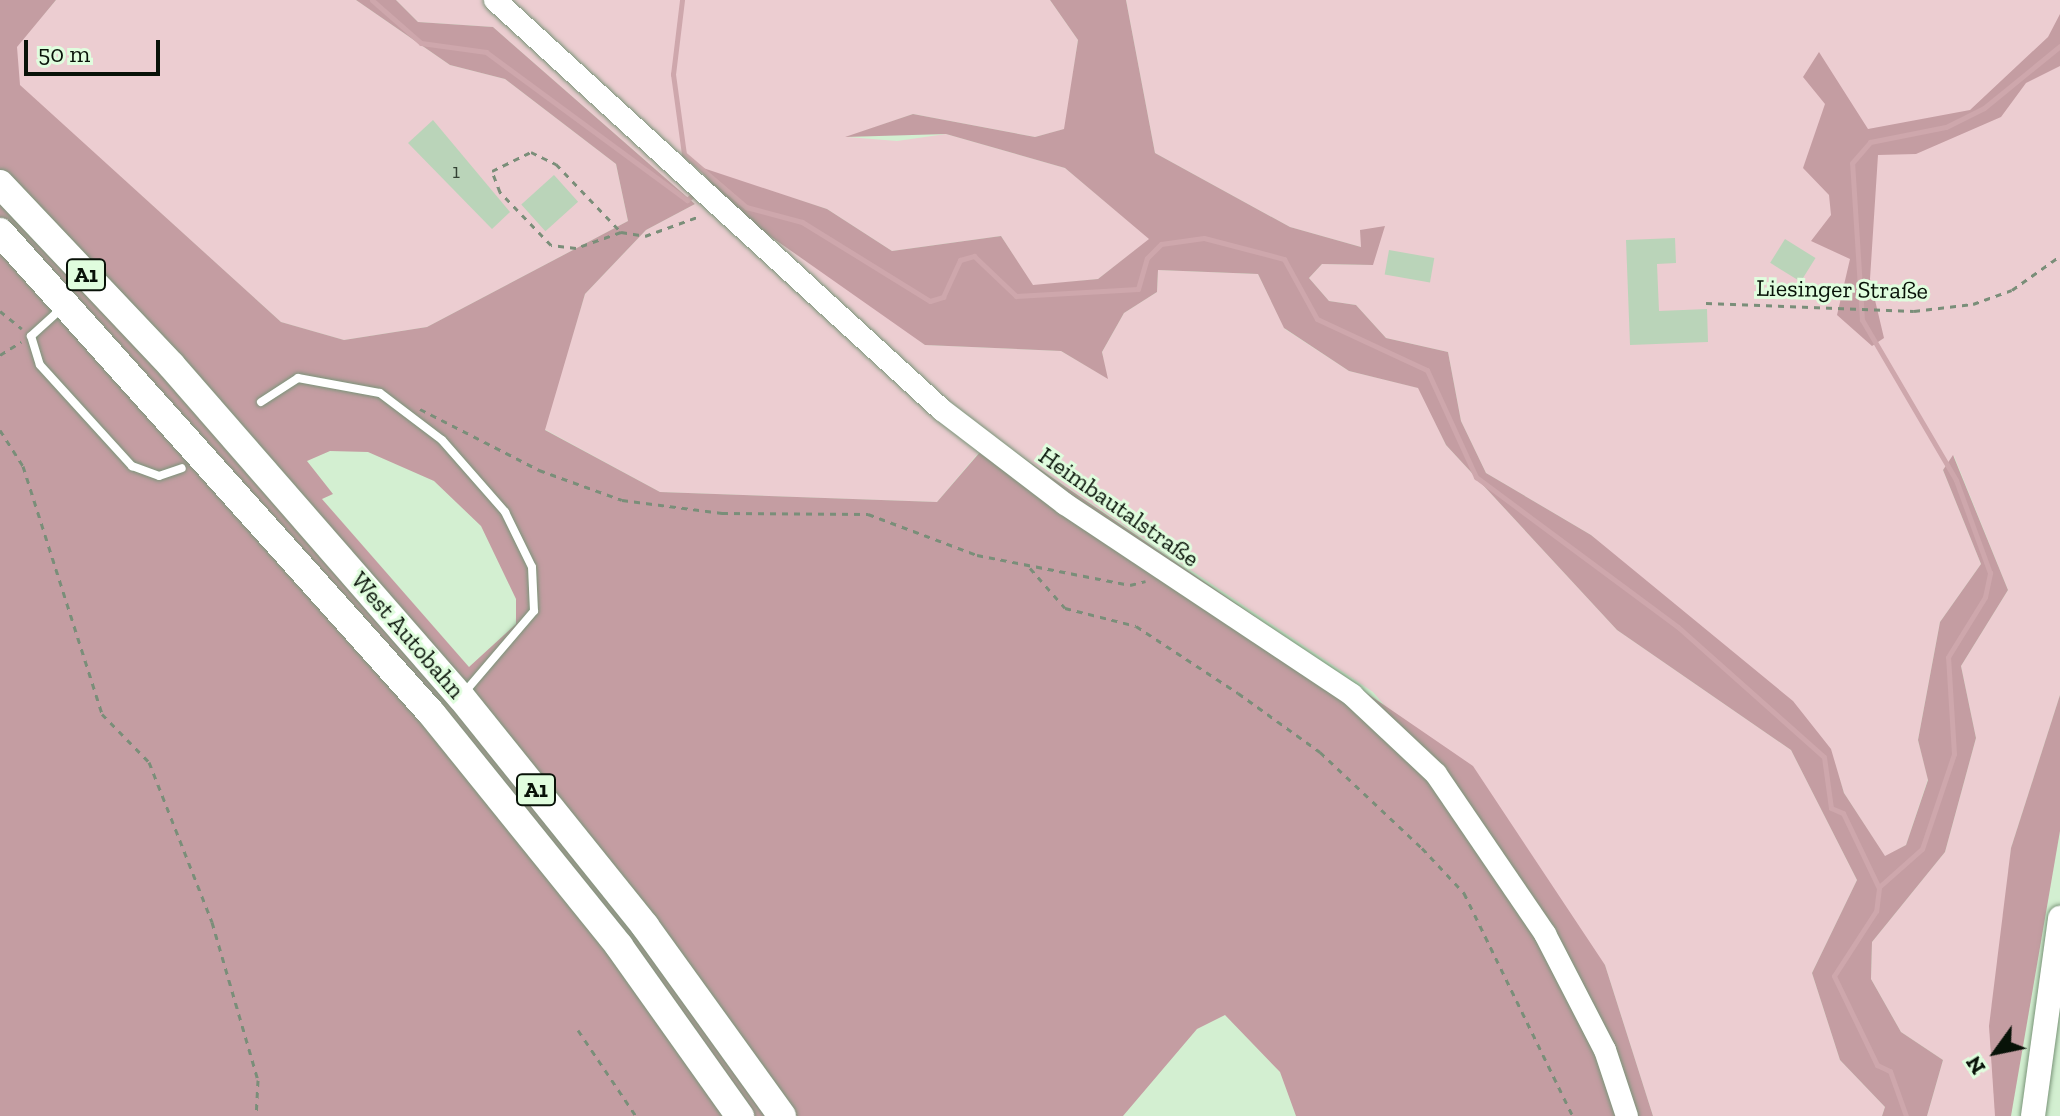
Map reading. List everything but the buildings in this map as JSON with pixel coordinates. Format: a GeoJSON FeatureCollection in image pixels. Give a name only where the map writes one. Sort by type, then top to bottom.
{"type":"FeatureCollection","features":[{"type":"Feature","properties":{"kind":"highway","name":"West Autobahn"},"geometry":{"type":"LineString","coordinates":[[0,184],[172,366],[461,697],[645,926],[782,1116]]}},
{"type":"Feature","properties":{"kind":"highway","name":"West Autobahn"},"geometry":{"type":"LineString","coordinates":[[0,232],[68,303],[432,714],[619,946],[740,1116]]}},
{"type":"Feature","properties":{"kind":"main road"},"geometry":{"type":"LineString","coordinates":[[2033,1116],[2060,918]]}},
{"type":"Feature","properties":{"kind":"street","name":"Heimbautalstraße"},"geometry":{"type":"LineString","coordinates":[[495,0],[942,410],[1169,575],[1352,695],[1436,774],[1545,934],[1605,1050],[1627,1116]]}},
{"type":"Feature","properties":{"kind":"lane"},"geometry":{"type":"LineString","coordinates":[[68,303],[31,336],[40,365],[132,466],[159,476],[182,468]]}},
{"type":"Feature","properties":{"kind":"lane"},"geometry":{"type":"LineString","coordinates":[[261,402],[298,378],[335,381],[380,393],[442,440],[505,512],[532,567],[534,611],[461,697]]}},
{"type":"Feature","properties":{"kind":"path"},"geometry":{"type":"LineString","coordinates":[[621,232],[556,164],[531,152],[492,171],[524,224],[551,245],[576,248],[621,232],[645,236],[715,202]]}},
{"type":"Feature","properties":{"kind":"path","name":"Liesinger Straße"},"geometry":{"type":"LineString","coordinates":[[1706,303],[1914,311],[1973,304],[2012,290],[2060,256]]}},
{"type":"Feature","properties":{"kind":"path"},"geometry":{"type":"LineString","coordinates":[[0,311],[31,336],[0,355]]}},
{"type":"Feature","properties":{"kind":"path"},"geometry":{"type":"LineString","coordinates":[[410,416],[423,407],[539,470],[622,500],[722,513],[868,514],[1030,568],[1130,585],[1169,575]]}},
{"type":"Feature","properties":{"kind":"path"},"geometry":{"type":"LineString","coordinates":[[0,430],[23,466],[102,714],[149,762],[212,922],[258,1080],[256,1116]]}},
{"type":"Feature","properties":{"kind":"path"},"geometry":{"type":"LineString","coordinates":[[1030,568],[1065,608],[1136,626],[1249,701],[1320,752],[1422,848],[1464,893],[1573,1116]]}},
{"type":"Feature","properties":{"kind":"path"},"geometry":{"type":"LineString","coordinates":[[578,1030],[636,1116]]}},
{"type":"Feature","properties":{"kind":"shaded area"},"geometry":{"type":"Polygon","coordinates":[[[0,0],[56,0],[17,47],[20,85],[281,322],[344,340],[427,327],[628,221],[616,164],[505,79],[450,65],[356,0],[396,0],[418,22],[493,27],[695,204],[646,230],[585,294],[545,430],[660,492],[937,502],[993,437],[1473,766],[1605,965],[1653,1116],[1296,1116],[1280,1072],[1225,1015],[1197,1029],[1123,1116],[0,1116],[0,0]],[[330,451],[307,461],[333,494],[322,499],[469,667],[516,624],[516,599],[481,526],[434,481],[368,452],[330,451]]]}},
{"type":"Feature","properties":{"kind":"shaded area"},"geometry":{"type":"Polygon","coordinates":[[[56,0],[356,0],[450,65],[505,79],[616,164],[628,221],[427,327],[344,340],[281,322],[19,85],[16,47],[56,0]]]}},
{"type":"Feature","properties":{"kind":"shaded area"},"geometry":{"type":"Polygon","coordinates":[[[396,0],[1050,0],[1078,40],[1065,129],[1035,137],[913,114],[847,137],[897,141],[946,134],[1065,168],[1150,239],[1098,279],[1033,286],[1001,236],[892,251],[827,209],[698,168],[925,345],[1061,351],[1107,378],[1102,352],[1124,313],[1157,292],[1158,270],[1258,274],[1285,329],[1349,371],[1419,388],[1446,445],[1617,630],[1791,750],[1857,880],[1812,973],[1840,1060],[1885,1107],[1882,1116],[1653,1116],[1605,965],[1373,692],[992,437],[937,502],[660,492],[544,429],[585,294],[646,230],[695,204],[493,27],[418,22],[396,0]]]}},
{"type":"Feature","properties":{"kind":"shaded area"},"geometry":{"type":"Polygon","coordinates":[[[1050,0],[1126,0],[1155,153],[1290,227],[1361,247],[1360,230],[1385,226],[1373,265],[1322,264],[1309,278],[1329,301],[1356,305],[1386,338],[1448,352],[1461,421],[1486,473],[1591,535],[1793,701],[1831,749],[1844,793],[1885,856],[1906,845],[1928,780],[1918,740],[1940,622],[1981,564],[1943,470],[1953,455],[2008,590],[1961,666],[1976,738],[1945,852],[1872,942],[1871,979],[1901,1032],[1943,1060],[1927,1116],[1882,1116],[1885,1107],[1840,1060],[1812,973],[1857,880],[1791,750],[1617,630],[1446,445],[1418,388],[1349,371],[1284,328],[1258,274],[1158,270],[1157,292],[1124,313],[1102,352],[1108,379],[1061,351],[925,345],[733,210],[697,166],[827,209],[892,251],[1001,236],[1033,285],[1098,279],[1149,239],[1065,168],[946,134],[845,137],[913,114],[1035,137],[1064,129],[1078,40],[1050,0]]]}},
{"type":"Feature","properties":{"kind":"shaded area"},"geometry":{"type":"Polygon","coordinates":[[[1126,0],[2060,0],[2060,695],[2011,848],[1995,1116],[1927,1116],[1943,1060],[1901,1032],[1871,979],[1872,942],[1945,852],[1976,738],[1961,666],[2008,590],[1954,456],[1943,470],[1981,564],[1940,622],[1918,740],[1928,779],[1906,845],[1885,857],[1844,793],[1830,749],[1591,535],[1486,473],[1461,421],[1448,352],[1386,338],[1356,305],[1329,301],[1309,278],[1322,264],[1373,265],[1361,247],[1290,227],[1155,153],[1126,0]]]}},
{"type":"Feature","properties":{"kind":"shaded area"},"geometry":{"type":"Polygon","coordinates":[[[2060,14],[2060,66],[2026,83],[2001,117],[1916,154],[1878,155],[1870,279],[1884,338],[1872,346],[1837,315],[1850,259],[1811,241],[1831,215],[1829,195],[1803,168],[1825,104],[1803,77],[1819,52],[1868,129],[1970,110],[2048,37],[2060,14]]]}},
{"type":"Feature","properties":{"kind":"shaded area"},"geometry":{"type":"Polygon","coordinates":[[[2060,695],[2060,831],[2011,1116],[1995,1116],[1989,1026],[2011,848],[2060,695]]]}},
{"type":"Feature","properties":{"kind":"waterway"},"geometry":{"type":"LineString","coordinates":[[372,0],[421,43],[486,52],[687,200],[695,193]]}},
{"type":"Feature","properties":{"kind":"waterway"},"geometry":{"type":"LineString","coordinates":[[682,0],[673,74],[684,154],[746,207],[802,222],[930,301],[943,297],[960,260],[974,256],[1016,296],[1138,289],[1147,258],[1161,244],[1204,238],[1284,259],[1317,319],[1427,370],[1476,477],[1678,627],[1824,757],[1831,808],[1843,813],[1879,888],[1876,911],[1834,976],[1877,1065],[1890,1071],[1906,1116]]}},
{"type":"Feature","properties":{"kind":"waterway"},"geometry":{"type":"LineString","coordinates":[[1879,887],[1922,849],[1954,754],[1948,657],[1985,597],[1990,573],[1956,480],[1862,320],[1852,163],[1870,142],[1946,127],[1984,108],[2060,46]]}}]}
